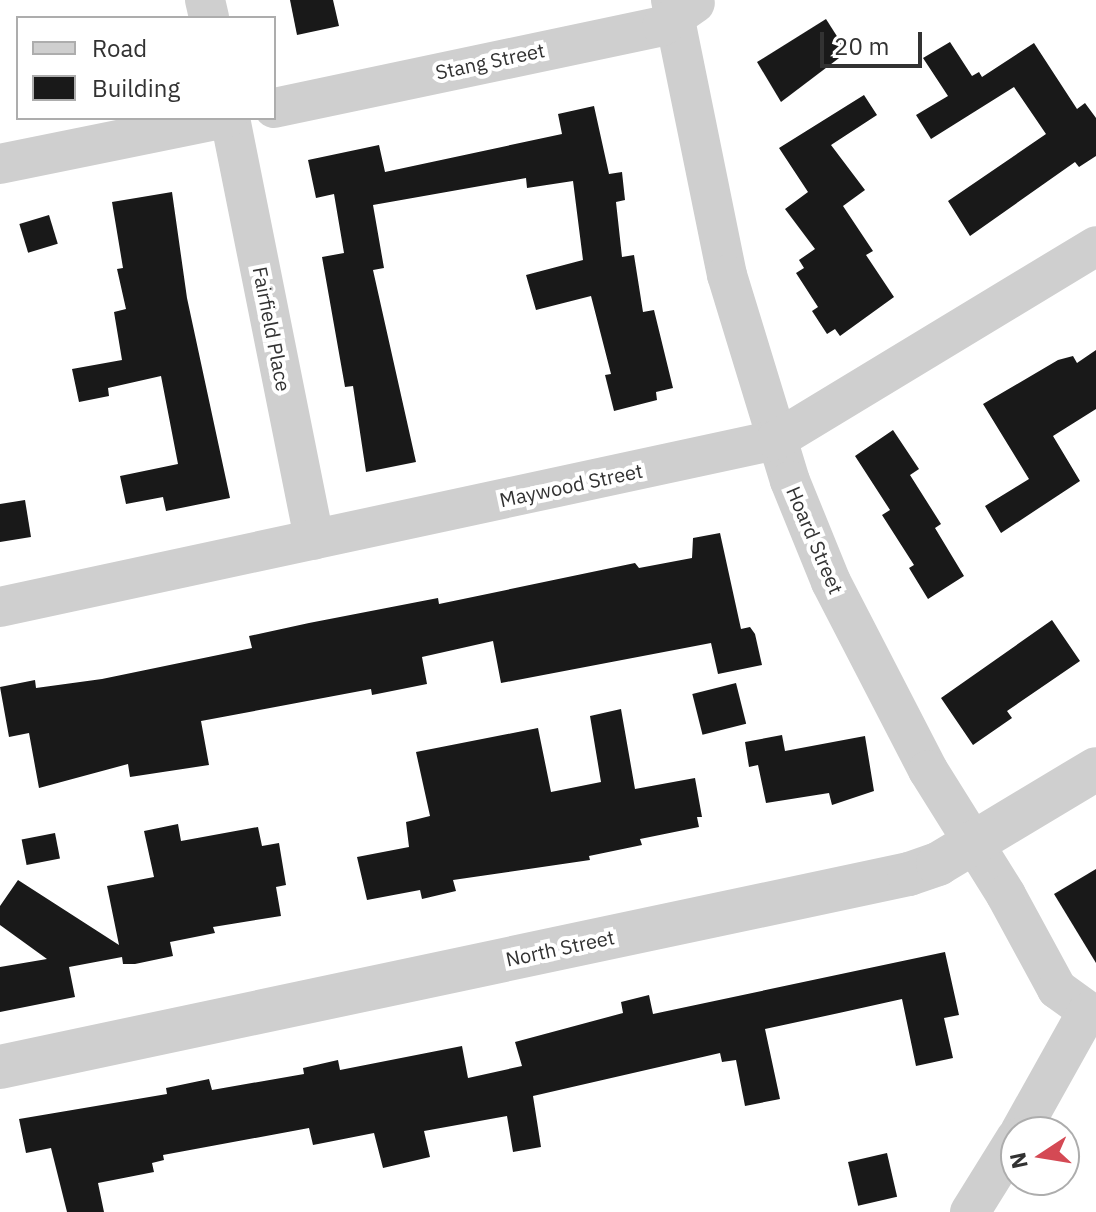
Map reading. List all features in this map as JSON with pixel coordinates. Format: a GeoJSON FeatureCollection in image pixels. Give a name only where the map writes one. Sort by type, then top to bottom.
{"type":"FeatureCollection","features":[{"type":"Feature","properties":{"kind":"street","name":"Stang Street"},"geometry":{"type":"LineString","coordinates":[[276,108],[681,7]]}},
{"type":"Feature","properties":{"kind":"street","name":"Hoard Street"},"geometry":{"type":"LineString","coordinates":[[681,7],[727,275],[776,440],[831,582],[872,669],[1057,989],[1091,1014]]}},
{"type":"Feature","properties":{"kind":"street"},"geometry":{"type":"LineString","coordinates":[[0,164],[218,120]]}},
{"type":"Feature","properties":{"kind":"street","name":"Fairfield Place"},"geometry":{"type":"LineString","coordinates":[[228,120],[314,540]]}},
{"type":"Feature","properties":{"kind":"street","name":"Maywood Street"},"geometry":{"type":"LineString","coordinates":[[0,607],[776,440],[1096,246]]}},
{"type":"Feature","properties":{"kind":"street","name":"North Street"},"geometry":{"type":"LineString","coordinates":[[0,1067],[909,874],[973,842],[1096,769]]}},
{"type":"Feature","properties":{"kind":"street"},"geometry":{"type":"LineString","coordinates":[[1030,1116],[1091,1014]]}},
{"type":"Feature","properties":{"kind":"street"},"geometry":{"type":"LineString","coordinates":[[970,1212],[1000,1164]]}},
{"type":"Feature","properties":{"kind":"building"},"geometry":{"type":"Polygon","coordinates":[[[290,0],[333,0],[339,26],[297,35],[290,0]]]}},
{"type":"Feature","properties":{"kind":"building"},"geometry":{"type":"Polygon","coordinates":[[[826,19],[847,52],[781,102],[757,62],[826,19]]]}},
{"type":"Feature","properties":{"kind":"building"},"geometry":{"type":"Polygon","coordinates":[[[950,42],[972,76],[979,72],[982,77],[1034,43],[1077,109],[1085,103],[1096,118],[1096,156],[1079,167],[1075,162],[970,236],[948,201],[1046,134],[1014,87],[931,139],[916,115],[948,96],[923,58],[950,42]]]}},
{"type":"Feature","properties":{"kind":"building"},"geometry":{"type":"Polygon","coordinates":[[[864,95],[877,115],[831,145],[865,190],[843,206],[873,251],[866,255],[894,297],[840,336],[835,329],[827,334],[812,311],[818,307],[796,273],[804,268],[799,260],[815,249],[785,209],[808,192],[779,148],[864,95]]]}},
{"type":"Feature","properties":{"kind":"building"},"geometry":{"type":"Polygon","coordinates":[[[594,106],[609,174],[622,172],[625,200],[616,202],[622,257],[634,255],[643,312],[654,310],[673,388],[656,392],[657,400],[614,411],[605,375],[611,374],[591,296],[536,310],[526,275],[583,260],[573,181],[527,188],[526,178],[373,205],[384,268],[373,270],[416,462],[366,472],[353,386],[345,387],[322,257],[344,253],[334,194],[316,198],[308,160],[379,145],[385,172],[562,134],[558,114],[594,106]]]}},
{"type":"Feature","properties":{"kind":"building"},"geometry":{"type":"Polygon","coordinates":[[[172,192],[187,298],[230,498],[166,511],[163,497],[126,504],[120,476],[178,464],[161,376],[108,388],[109,396],[79,402],[72,369],[122,360],[114,312],[126,309],[117,269],[123,268],[112,202],[172,192]]]}},
{"type":"Feature","properties":{"kind":"building"},"geometry":{"type":"Polygon","coordinates":[[[49,215],[58,244],[28,253],[19,224],[49,215]]]}},
{"type":"Feature","properties":{"kind":"building"},"geometry":{"type":"Polygon","coordinates":[[[1096,350],[1096,409],[1053,436],[1080,481],[1001,533],[985,506],[1029,479],[983,404],[1058,360],[1073,356],[1077,363],[1096,350]]]}},
{"type":"Feature","properties":{"kind":"building"},"geometry":{"type":"Polygon","coordinates":[[[893,430],[919,469],[910,475],[941,524],[935,528],[964,576],[928,599],[909,568],[914,565],[882,515],[890,510],[855,456],[893,430]]]}},
{"type":"Feature","properties":{"kind":"building"},"geometry":{"type":"Polygon","coordinates":[[[25,500],[31,537],[0,542],[0,504],[25,500]]]}},
{"type":"Feature","properties":{"kind":"building"},"geometry":{"type":"Polygon","coordinates":[[[720,533],[741,629],[750,627],[755,634],[762,665],[718,674],[711,643],[501,683],[493,641],[422,657],[427,684],[372,695],[371,689],[201,721],[209,765],[130,777],[128,764],[39,788],[29,733],[9,737],[0,687],[35,680],[36,688],[102,679],[252,648],[249,636],[309,623],[438,598],[439,604],[635,563],[639,568],[692,558],[693,538],[720,533]]]}},
{"type":"Feature","properties":{"kind":"building"},"geometry":{"type":"Polygon","coordinates":[[[1052,620],[1080,661],[1007,711],[1012,718],[973,745],[941,698],[1052,620]]]}},
{"type":"Feature","properties":{"kind":"building"},"geometry":{"type":"Polygon","coordinates":[[[736,683],[746,724],[702,735],[692,694],[736,683]]]}},
{"type":"Feature","properties":{"kind":"building"},"geometry":{"type":"Polygon","coordinates":[[[621,709],[635,789],[695,778],[702,817],[697,817],[699,827],[640,839],[642,845],[589,856],[590,860],[453,880],[456,891],[422,899],[420,890],[367,900],[357,857],[409,847],[406,822],[430,816],[416,752],[538,728],[551,792],[601,782],[590,716],[621,709]]]}},
{"type":"Feature","properties":{"kind":"building"},"geometry":{"type":"Polygon","coordinates":[[[782,735],[785,751],[865,736],[874,791],[832,805],[829,793],[766,803],[758,765],[749,767],[745,742],[782,735]]]}},
{"type":"Feature","properties":{"kind":"building"},"geometry":{"type":"Polygon","coordinates":[[[178,824],[181,841],[258,827],[262,846],[279,843],[286,885],[276,887],[281,916],[213,927],[215,933],[170,942],[173,956],[135,964],[123,964],[122,957],[69,967],[75,997],[0,1012],[0,967],[47,959],[0,925],[0,906],[18,880],[119,945],[107,886],[154,877],[144,831],[178,824]]]}},
{"type":"Feature","properties":{"kind":"building"},"geometry":{"type":"Polygon","coordinates":[[[55,833],[60,859],[27,865],[22,839],[55,833]]]}},
{"type":"Feature","properties":{"kind":"building"},"geometry":{"type":"Polygon","coordinates":[[[1096,869],[1096,963],[1054,894],[1096,869]]]}},
{"type":"Feature","properties":{"kind":"building"},"geometry":{"type":"Polygon","coordinates":[[[945,952],[959,1015],[944,1018],[953,1058],[916,1066],[902,999],[765,1029],[780,1099],[745,1106],[736,1060],[722,1062],[720,1053],[533,1096],[541,1147],[513,1152],[507,1116],[424,1131],[430,1157],[383,1168],[374,1133],[313,1145],[309,1128],[163,1155],[164,1160],[152,1163],[154,1172],[98,1183],[104,1212],[67,1212],[51,1148],[26,1153],[19,1119],[167,1094],[166,1088],[209,1079],[212,1090],[304,1074],[303,1068],[338,1060],[340,1070],[462,1046],[468,1078],[522,1066],[515,1042],[623,1013],[621,1002],[649,995],[653,1014],[945,952]]]}},
{"type":"Feature","properties":{"kind":"building"},"geometry":{"type":"Polygon","coordinates":[[[887,1153],[897,1197],[858,1206],[848,1162],[887,1153]]]}}]}
